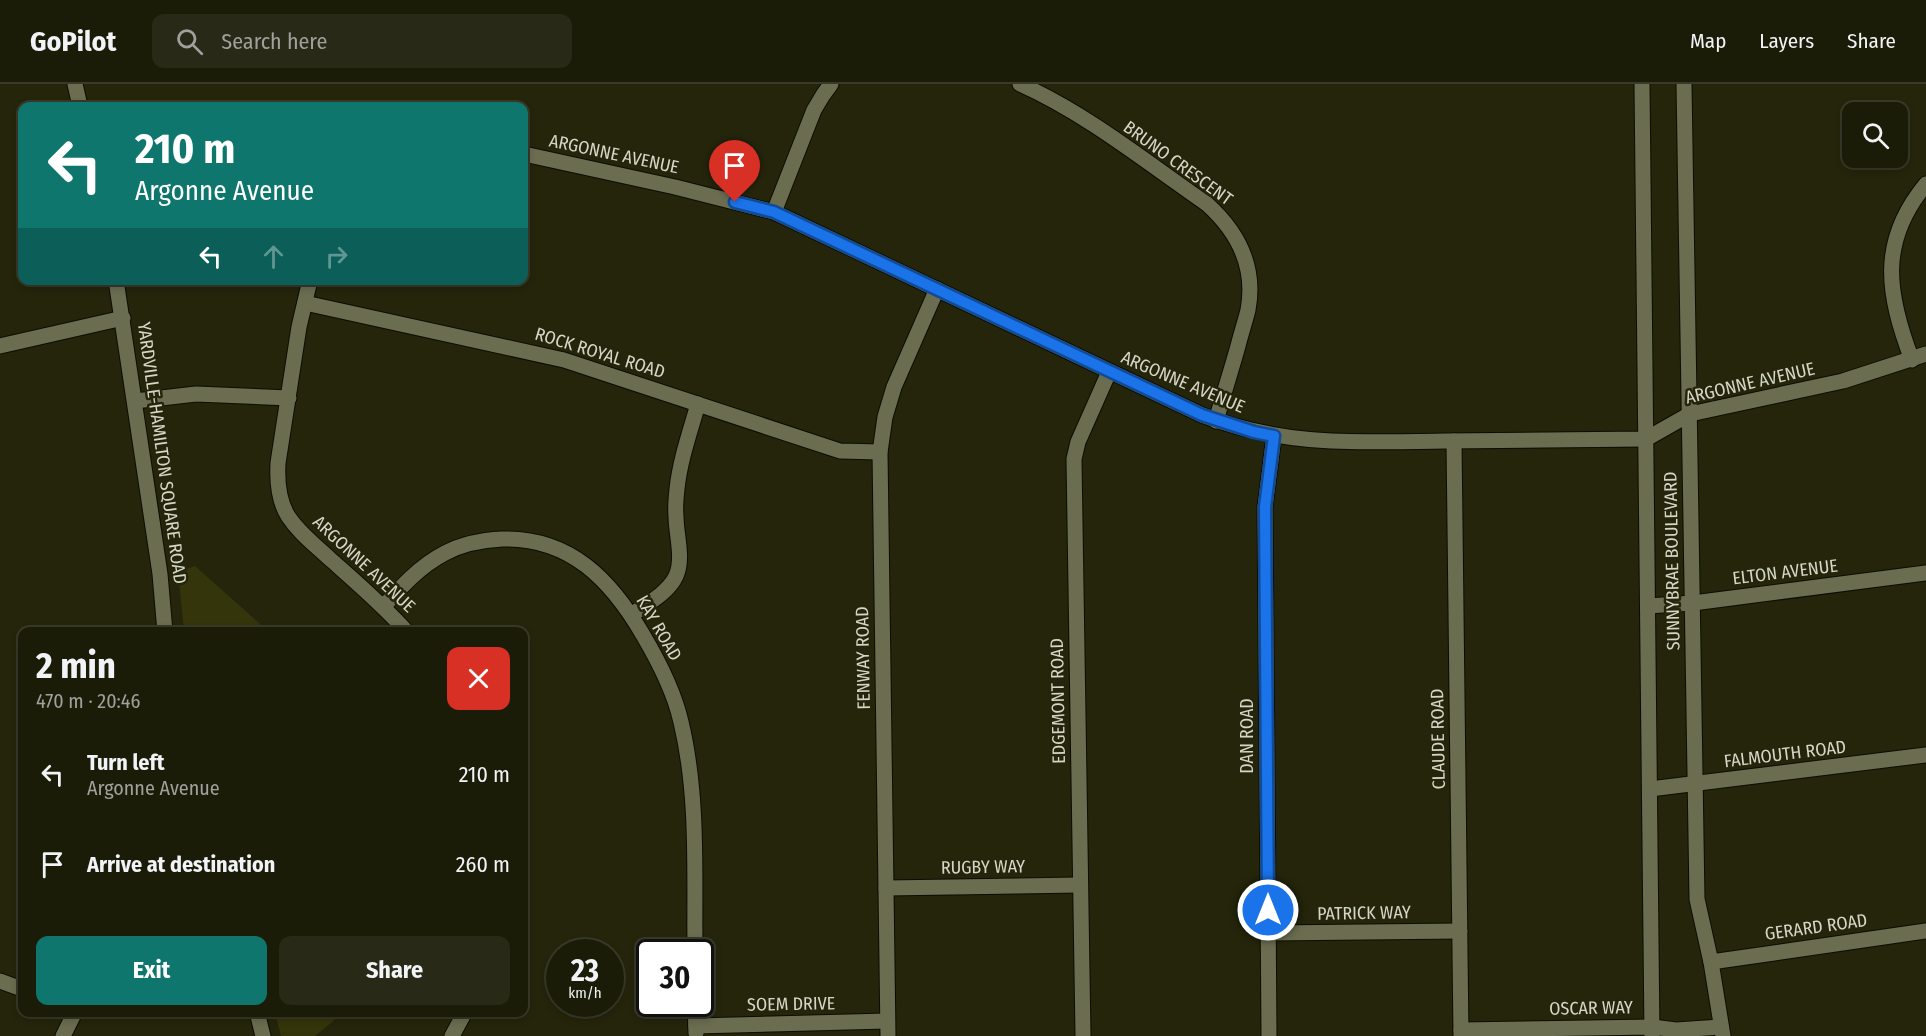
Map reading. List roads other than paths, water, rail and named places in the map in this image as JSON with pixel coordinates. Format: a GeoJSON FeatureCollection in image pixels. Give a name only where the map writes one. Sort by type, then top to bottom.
{"type":"FeatureCollection","features":[{"type":"Feature","properties":{"kind":"street"},"geometry":{"type":"LineString","coordinates":[[75,84],[79,102]]}},
{"type":"Feature","properties":{"kind":"street"},"geometry":{"type":"LineString","coordinates":[[774,212],[814,110],[831,84]]}},
{"type":"Feature","properties":{"kind":"street","name":"BRUNO CRESCENT"},"geometry":{"type":"LineString","coordinates":[[1020,84],[1072,111],[1197,198],[1221,218],[1233,232],[1245,259],[1250,289],[1248,309],[1216,421]]}},
{"type":"Feature","properties":{"kind":"street","name":"SUNNYBRAE BOULEVARD"},"geometry":{"type":"LineString","coordinates":[[1642,84],[1652,1031]]}},
{"type":"Feature","properties":{"kind":"street","name":"SUNNYBRAE BOULEVARD"},"geometry":{"type":"LineString","coordinates":[[1684,84],[1697,899],[1711,962],[1722,1031]]}},
{"type":"Feature","properties":{"kind":"street","name":"ARGONNE AVENUE"},"geometry":{"type":"LineString","coordinates":[[528,155],[675,187],[774,212],[1216,421],[1274,436],[1335,442],[1646,439],[1690,414],[1843,381],[1919,357]]}},
{"type":"Feature","properties":{"kind":"street"},"geometry":{"type":"LineString","coordinates":[[1919,357],[1895,305],[1891,275],[1896,238],[1903,219],[1914,198],[1926,184]]}},
{"type":"Feature","properties":{"kind":"street","name":"YARDVILLE-HAMILTON SQUARE ROAD"},"geometry":{"type":"LineString","coordinates":[[117,285],[160,574],[165,627]]}},
{"type":"Feature","properties":{"kind":"street","name":"ARGONNE AVENUE"},"geometry":{"type":"LineString","coordinates":[[309,285],[299,327],[278,463],[277,481],[281,498],[287,515],[298,530],[384,606],[403,627]]}},
{"type":"Feature","properties":{"kind":"street","name":"FENWAY ROAD"},"geometry":{"type":"LineString","coordinates":[[887,1029],[880,452],[885,417],[894,387],[937,290]]}},
{"type":"Feature","properties":{"kind":"street","name":"ROCK ROYAL ROAD"},"geometry":{"type":"LineString","coordinates":[[304,303],[564,360],[840,451],[880,452]]}},
{"type":"Feature","properties":{"kind":"street"},"geometry":{"type":"LineString","coordinates":[[0,346],[123,318]]}},
{"type":"Feature","properties":{"kind":"street","name":"EDGEMONT ROAD"},"geometry":{"type":"LineString","coordinates":[[1083,1036],[1074,459],[1078,442],[1109,372]]}},
{"type":"Feature","properties":{"kind":"street"},"geometry":{"type":"LineString","coordinates":[[135,401],[196,394],[289,398]]}},
{"type":"Feature","properties":{"kind":"street"},"geometry":{"type":"LineString","coordinates":[[632,615],[671,585],[677,574],[680,561],[675,516],[677,488],[681,460],[698,404]]}},
{"type":"Feature","properties":{"kind":"street","name":"DAN ROAD"},"geometry":{"type":"LineString","coordinates":[[1269,1036],[1265,507],[1274,436]]}},
{"type":"Feature","properties":{"kind":"street","name":"CLAUDE ROAD"},"geometry":{"type":"LineString","coordinates":[[1454,441],[1461,1033]]}},
{"type":"Feature","properties":{"kind":"street","name":"KAY ROAD"},"geometry":{"type":"LineString","coordinates":[[384,606],[411,577],[446,552],[478,542],[511,539],[532,541],[577,558],[609,586],[632,615],[656,656],[680,719],[693,792],[695,939]]}},
{"type":"Feature","properties":{"kind":"street","name":"ELTON AVENUE"},"geometry":{"type":"LineString","coordinates":[[1648,606],[1693,603],[1926,573]]}},
{"type":"Feature","properties":{"kind":"street","name":"FALMOUTH ROAD"},"geometry":{"type":"LineString","coordinates":[[1650,789],[1926,755]]}},
{"type":"Feature","properties":{"kind":"street","name":"RUGBY WAY"},"geometry":{"type":"LineString","coordinates":[[886,888],[1080,885]]}},
{"type":"Feature","properties":{"kind":"street","name":"PATRICK WAY"},"geometry":{"type":"LineString","coordinates":[[1268,933],[1460,931]]}},
{"type":"Feature","properties":{"kind":"street","name":"GERARD ROAD"},"geometry":{"type":"LineString","coordinates":[[1711,962],[1926,931]]}},
{"type":"Feature","properties":{"kind":"street"},"geometry":{"type":"LineString","coordinates":[[0,981],[18,988]]}},
{"type":"Feature","properties":{"kind":"street"},"geometry":{"type":"LineString","coordinates":[[63,1036],[72,1017]]}},
{"type":"Feature","properties":{"kind":"street"},"geometry":{"type":"LineString","coordinates":[[258,1017],[262,1036]]}},
{"type":"Feature","properties":{"kind":"street"},"geometry":{"type":"LineString","coordinates":[[453,1036],[462,1017]]}},
{"type":"Feature","properties":{"kind":"street","name":"SOEM DRIVE"},"geometry":{"type":"LineString","coordinates":[[696,1031],[887,1029]]}},
{"type":"Feature","properties":{"kind":"street","name":"OSCAR WAY"},"geometry":{"type":"LineString","coordinates":[[1461,1033],[1722,1031]]}}]}
